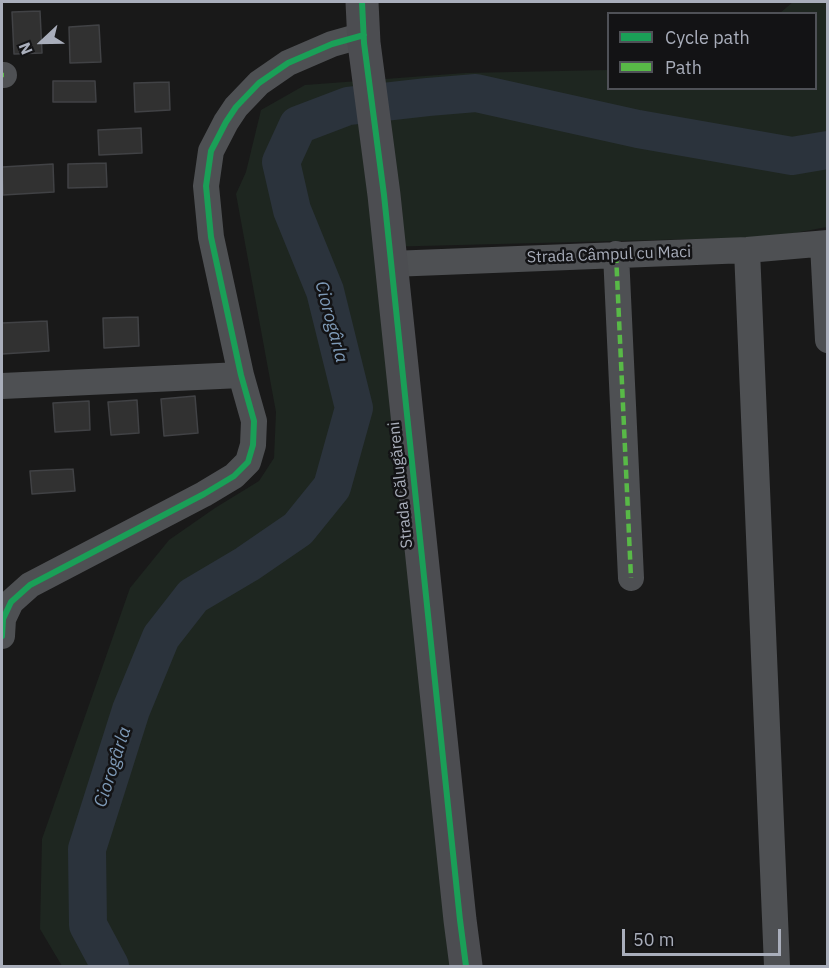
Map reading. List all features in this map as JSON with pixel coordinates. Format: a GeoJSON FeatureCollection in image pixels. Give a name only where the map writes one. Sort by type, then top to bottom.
{"type":"FeatureCollection","features":[{"type":"Feature","properties":{"kind":"street","name":"Strada Călugăreni"},"geometry":{"type":"LineString","coordinates":[[362,2],[364,39],[384,195],[466,966]]}},
{"type":"Feature","properties":{"kind":"street"},"geometry":{"type":"LineString","coordinates":[[2,636],[3,619],[11,602],[30,585],[204,494],[234,476],[249,462],[253,445],[254,421],[241,375],[212,237],[206,186],[211,151],[236,107],[259,83],[288,63],[332,44],[364,39]]}},
{"type":"Feature","properties":{"kind":"street"},"geometry":{"type":"LineString","coordinates":[[825,244],[828,340]]}},
{"type":"Feature","properties":{"kind":"street","name":"Strada Câmpul cu Maci"},"geometry":{"type":"LineString","coordinates":[[391,264],[747,250],[825,244]]}},
{"type":"Feature","properties":{"kind":"street"},"geometry":{"type":"LineString","coordinates":[[747,250],[777,966]]}},
{"type":"Feature","properties":{"kind":"street"},"geometry":{"type":"LineString","coordinates":[[616,254],[631,578]]}},
{"type":"Feature","properties":{"kind":"street"},"geometry":{"type":"LineString","coordinates":[[2,386],[241,375]]}},
{"type":"Feature","properties":{"kind":"shaded area"},"geometry":{"type":"Polygon","coordinates":[[[793,2],[827,2],[827,227],[773,237],[381,247],[457,966],[62,966],[40,929],[42,839],[130,588],[169,540],[259,481],[274,458],[276,412],[236,194],[246,172],[261,110],[305,85],[465,73],[607,70],[607,90],[817,90],[817,12],[781,12],[793,2]]]}},
{"type":"Feature","properties":{"kind":"building"},"geometry":{"type":"Polygon","coordinates":[[[40,11],[42,53],[14,54],[12,12],[40,11]]]}},
{"type":"Feature","properties":{"kind":"building"},"geometry":{"type":"Polygon","coordinates":[[[99,25],[101,62],[70,63],[69,27],[99,25]]]}},
{"type":"Feature","properties":{"kind":"building"},"geometry":{"type":"Polygon","coordinates":[[[53,81],[95,81],[96,102],[53,102],[53,81]]]}},
{"type":"Feature","properties":{"kind":"building"},"geometry":{"type":"Polygon","coordinates":[[[169,82],[170,110],[135,112],[134,83],[169,82]]]}},
{"type":"Feature","properties":{"kind":"building"},"geometry":{"type":"Polygon","coordinates":[[[141,128],[142,153],[99,155],[98,130],[141,128]]]}},
{"type":"Feature","properties":{"kind":"building"},"geometry":{"type":"Polygon","coordinates":[[[106,163],[107,187],[68,188],[68,164],[106,163]]]}},
{"type":"Feature","properties":{"kind":"building"},"geometry":{"type":"Polygon","coordinates":[[[53,164],[54,192],[3,195],[2,167],[53,164]]]}},
{"type":"Feature","properties":{"kind":"building"},"geometry":{"type":"Polygon","coordinates":[[[138,317],[139,346],[104,348],[103,318],[138,317]]]}},
{"type":"Feature","properties":{"kind":"building"},"geometry":{"type":"Polygon","coordinates":[[[47,321],[49,351],[2,354],[2,323],[47,321]]]}},
{"type":"Feature","properties":{"kind":"building"},"geometry":{"type":"Polygon","coordinates":[[[195,396],[198,433],[164,436],[161,399],[195,396]]]}},
{"type":"Feature","properties":{"kind":"building"},"geometry":{"type":"Polygon","coordinates":[[[137,400],[139,433],[111,435],[108,402],[137,400]]]}},
{"type":"Feature","properties":{"kind":"building"},"geometry":{"type":"Polygon","coordinates":[[[89,401],[90,430],[55,432],[53,403],[89,401]]]}},
{"type":"Feature","properties":{"kind":"building"},"geometry":{"type":"Polygon","coordinates":[[[73,469],[75,491],[32,494],[30,471],[73,469]]]}},
{"type":"Feature","properties":{"kind":"waterway","name":"Ciorogârla"},"geometry":{"type":"LineString","coordinates":[[110,966],[88,925],[87,849],[131,710],[161,637],[193,596],[247,564],[298,529],[332,487],[354,408],[325,291],[292,210],[281,162],[298,125],[348,106],[476,93],[638,129],[792,156],[828,150]]}},
{"type":"Feature","properties":{"kind":"marked path"},"geometry":{"type":"LineString","coordinates":[[616,254],[631,578]]}},
{"type":"Feature","properties":{"kind":"cycle path"},"geometry":{"type":"LineString","coordinates":[[362,2],[364,43],[384,195],[466,966]]}},
{"type":"Feature","properties":{"kind":"cycle path"},"geometry":{"type":"LineString","coordinates":[[2,636],[3,619],[11,602],[30,585],[204,494],[234,476],[248,462],[253,445],[254,421],[241,375],[211,237],[206,186],[211,151],[236,107],[259,83],[288,63],[332,44],[364,35]]}}]}
